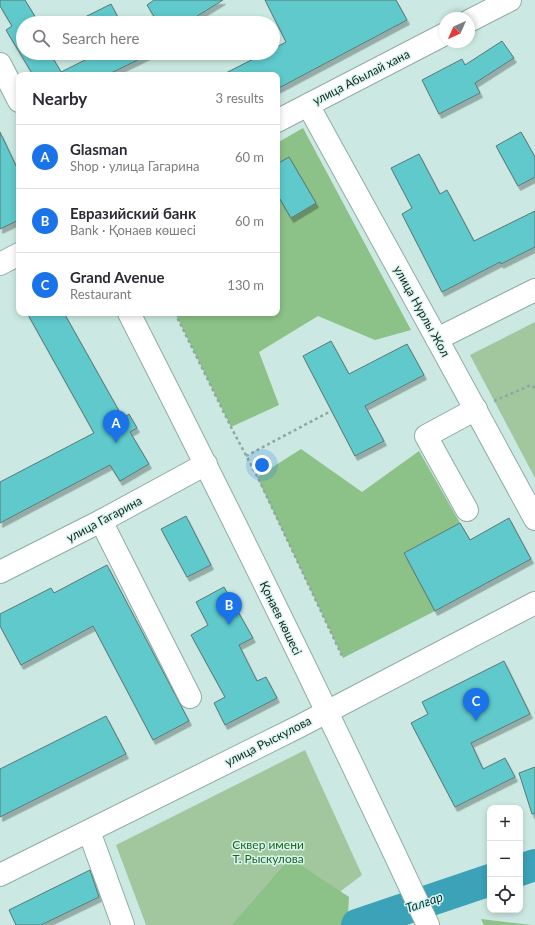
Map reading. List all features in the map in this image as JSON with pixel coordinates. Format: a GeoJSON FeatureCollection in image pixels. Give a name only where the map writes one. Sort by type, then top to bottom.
{"type":"FeatureCollection","features":[{"type":"Feature","properties":{"kind":"main road"},"geometry":{"type":"LineString","coordinates":[[475,18],[510,0]]}},
{"type":"Feature","properties":{"kind":"main road","name":"улица Абылай хана"},"geometry":{"type":"LineString","coordinates":[[280,119],[439,37]]}},
{"type":"Feature","properties":{"kind":"main road"},"geometry":{"type":"LineString","coordinates":[[0,64],[16,95]]}},
{"type":"Feature","properties":{"kind":"main road","name":"улица Нурлы Жол"},"geometry":{"type":"LineString","coordinates":[[308,105],[438,339],[535,519]]}},
{"type":"Feature","properties":{"kind":"main road"},"geometry":{"type":"LineString","coordinates":[[0,264],[16,256]]}},
{"type":"Feature","properties":{"kind":"main road"},"geometry":{"type":"LineString","coordinates":[[438,339],[535,290]]}},
{"type":"Feature","properties":{"kind":"main road","name":"Қонаев көшесі"},"geometry":{"type":"LineString","coordinates":[[131,316],[206,464],[428,925]]}},
{"type":"Feature","properties":{"kind":"main road"},"geometry":{"type":"LineString","coordinates":[[467,510],[426,436],[476,409]]}},
{"type":"Feature","properties":{"kind":"main road","name":"улица Гагарина"},"geometry":{"type":"LineString","coordinates":[[0,572],[101,521],[206,464]]}},
{"type":"Feature","properties":{"kind":"main road"},"geometry":{"type":"LineString","coordinates":[[101,521],[190,697]]}},
{"type":"Feature","properties":{"kind":"main road","name":"улица Рыскулова"},"geometry":{"type":"LineString","coordinates":[[0,875],[326,711],[535,602]]}},
{"type":"Feature","properties":{"kind":"main road"},"geometry":{"type":"LineString","coordinates":[[89,831],[123,925]]}},
{"type":"Feature","properties":{"kind":"path"},"geometry":{"type":"LineString","coordinates":[[176,316],[259,480],[343,658]]}},
{"type":"Feature","properties":{"kind":"path"},"geometry":{"type":"LineString","coordinates":[[476,409],[531,385],[535,388]]}},
{"type":"Feature","properties":{"kind":"path"},"geometry":{"type":"LineString","coordinates":[[246,456],[331,411]]}},
{"type":"Feature","properties":{"kind":"green space"},"geometry":{"type":"Polygon","coordinates":[[[303,128],[411,330],[375,340],[318,316],[259,352],[279,405],[231,427],[176,316],[280,316],[280,141],[303,128]]]}},
{"type":"Feature","properties":{"kind":"green space"},"geometry":{"type":"Polygon","coordinates":[[[535,322],[535,478],[470,355],[535,322]]]}},
{"type":"Feature","properties":{"kind":"green space"},"geometry":{"type":"Polygon","coordinates":[[[301,449],[362,492],[419,451],[460,523],[404,553],[435,611],[343,658],[257,477],[301,449]]]}},
{"type":"Feature","properties":{"kind":"green space","name":"Сквер имени Т. Рыскулова"},"geometry":{"type":"Polygon","coordinates":[[[305,750],[362,875],[296,925],[146,925],[116,845],[305,750]]]}},
{"type":"Feature","properties":{"kind":"green space"},"geometry":{"type":"Polygon","coordinates":[[[290,858],[349,897],[348,913],[343,925],[232,925],[290,858]]]}},
{"type":"Feature","properties":{"kind":"green space"},"geometry":{"type":"Polygon","coordinates":[[[481,919],[532,925],[484,925],[481,919]]]}},
{"type":"Feature","properties":{"kind":"building"},"geometry":{"type":"Polygon","coordinates":[[[0,0],[25,0],[35,16],[16,16],[16,47],[6,30],[12,26],[0,6],[0,0]]]}},
{"type":"Feature","properties":{"kind":"building"},"geometry":{"type":"Polygon","coordinates":[[[154,0],[223,0],[197,16],[154,16],[147,5],[154,0]]]}},
{"type":"Feature","properties":{"kind":"building"},"geometry":{"type":"Polygon","coordinates":[[[265,0],[396,0],[407,20],[280,87],[280,72],[228,72],[251,60],[280,60],[280,45],[286,42],[280,30],[280,16],[273,16],[265,0]]]}},
{"type":"Feature","properties":{"kind":"building"},"geometry":{"type":"Polygon","coordinates":[[[111,4],[117,16],[87,16],[111,4]]]}},
{"type":"Feature","properties":{"kind":"building"},"geometry":{"type":"Polygon","coordinates":[[[502,41],[514,58],[475,83],[480,93],[439,114],[422,80],[462,59],[465,65],[502,41]]]}},
{"type":"Feature","properties":{"kind":"building"},"geometry":{"type":"Polygon","coordinates":[[[24,60],[54,60],[61,72],[31,72],[24,60]]]}},
{"type":"Feature","properties":{"kind":"building"},"geometry":{"type":"Polygon","coordinates":[[[85,60],[138,60],[113,72],[61,72],[85,60]]]}},
{"type":"Feature","properties":{"kind":"building"},"geometry":{"type":"Polygon","coordinates":[[[0,132],[16,166],[16,221],[0,229],[0,132]]]}},
{"type":"Feature","properties":{"kind":"building"},"geometry":{"type":"Polygon","coordinates":[[[521,132],[535,157],[535,177],[518,186],[496,146],[521,132]]]}},
{"type":"Feature","properties":{"kind":"building"},"geometry":{"type":"Polygon","coordinates":[[[419,154],[440,194],[447,190],[474,241],[535,211],[535,247],[501,264],[500,262],[442,292],[402,214],[412,208],[391,168],[419,154]]]}},
{"type":"Feature","properties":{"kind":"building"},"geometry":{"type":"Polygon","coordinates":[[[289,157],[316,203],[291,218],[280,199],[280,162],[289,157]]]}},
{"type":"Feature","properties":{"kind":"building"},"geometry":{"type":"Polygon","coordinates":[[[29,316],[66,316],[123,418],[129,414],[137,428],[130,432],[149,464],[120,481],[110,465],[0,523],[0,482],[94,433],[29,316]]]}},
{"type":"Feature","properties":{"kind":"building"},"geometry":{"type":"Polygon","coordinates":[[[331,341],[349,374],[407,344],[424,375],[365,406],[384,441],[355,456],[303,356],[331,341]]]}},
{"type":"Feature","properties":{"kind":"building"},"geometry":{"type":"Polygon","coordinates":[[[186,516],[211,565],[187,577],[161,529],[186,516]]]}},
{"type":"Feature","properties":{"kind":"building"},"geometry":{"type":"Polygon","coordinates":[[[509,518],[531,559],[435,611],[404,553],[460,523],[470,540],[509,518]]]}},
{"type":"Feature","properties":{"kind":"building"},"geometry":{"type":"Polygon","coordinates":[[[107,565],[189,721],[153,740],[93,626],[21,665],[0,626],[0,614],[51,588],[54,593],[107,565]]]}},
{"type":"Feature","properties":{"kind":"building"},"geometry":{"type":"Polygon","coordinates":[[[224,587],[253,638],[239,645],[257,681],[266,677],[277,698],[225,725],[214,703],[225,697],[191,635],[208,625],[196,602],[224,587]]]}},
{"type":"Feature","properties":{"kind":"building"},"geometry":{"type":"Polygon","coordinates":[[[504,661],[530,714],[471,743],[483,769],[505,758],[515,777],[455,807],[411,723],[428,714],[422,702],[504,661]]]}},
{"type":"Feature","properties":{"kind":"building"},"geometry":{"type":"Polygon","coordinates":[[[106,716],[126,754],[0,817],[0,769],[106,716]]]}},
{"type":"Feature","properties":{"kind":"building"},"geometry":{"type":"Polygon","coordinates":[[[535,767],[535,813],[532,814],[519,773],[535,767]]]}},
{"type":"Feature","properties":{"kind":"building"},"geometry":{"type":"Polygon","coordinates":[[[90,870],[99,897],[41,925],[16,925],[9,910],[90,870]]]}},
{"type":"Feature","properties":{"kind":"waterway","name":"Талғар"},"geometry":{"type":"LineString","coordinates":[[523,869],[535,865]]}},
{"type":"Feature","properties":{"kind":"waterway","name":"Талғар"},"geometry":{"type":"LineString","coordinates":[[357,925],[487,881]]}},
{"type":"Feature","properties":{"kind":"place","name":"Glasman"},"geometry":{"type":"Point","coordinates":[116,443]}},
{"type":"Feature","properties":{"kind":"place","name":"Евразийский банк"},"geometry":{"type":"Point","coordinates":[229,625]}},
{"type":"Feature","properties":{"kind":"place","name":"Grand Avenue"},"geometry":{"type":"Point","coordinates":[476,721]}}]}
